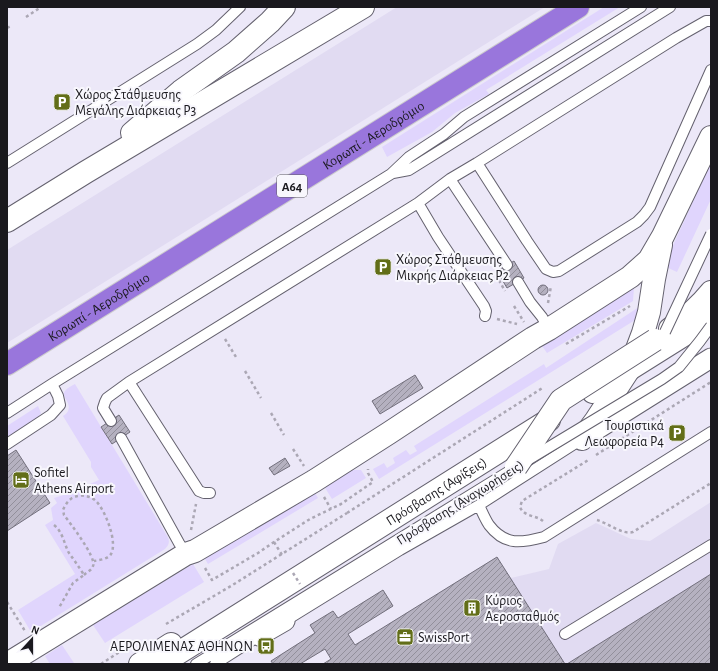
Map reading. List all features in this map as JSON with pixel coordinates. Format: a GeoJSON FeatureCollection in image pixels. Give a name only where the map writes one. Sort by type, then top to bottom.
{"type":"FeatureCollection","features":[{"type":"Feature","properties":{"kind":"highway","name":"Κορωπί - Αεροδρόμιο"},"geometry":{"type":"LineString","coordinates":[[7,364],[578,7]]}},
{"type":"Feature","properties":{"kind":"street"},"geometry":{"type":"LineString","coordinates":[[86,172],[181,92],[236,52],[270,22],[284,7]]}},
{"type":"Feature","properties":{"kind":"street"},"geometry":{"type":"LineString","coordinates":[[7,222],[86,172],[363,7]]}},
{"type":"Feature","properties":{"kind":"street"},"geometry":{"type":"LineString","coordinates":[[7,664],[186,554],[195,551],[314,482],[533,338],[630,277],[649,260],[663,236],[711,137]]}},
{"type":"Feature","properties":{"kind":"street"},"geometry":{"type":"LineString","coordinates":[[582,439],[628,370],[643,333],[649,312],[663,236]]}},
{"type":"Feature","properties":{"kind":"street"},"geometry":{"type":"LineString","coordinates":[[140,664],[555,392],[660,336],[686,318],[711,292]]}},
{"type":"Feature","properties":{"kind":"street","name":"Πρόσβασης (Αφίξεις)"},"geometry":{"type":"LineString","coordinates":[[161,664],[711,318]]}},
{"type":"Feature","properties":{"kind":"street"},"geometry":{"type":"LineString","coordinates":[[582,439],[711,358]]}},
{"type":"Feature","properties":{"kind":"street"},"geometry":{"type":"LineString","coordinates":[[516,467],[555,392]]}},
{"type":"Feature","properties":{"kind":"street"},"geometry":{"type":"LineString","coordinates":[[259,636],[285,621]]}},
{"type":"Feature","properties":{"kind":"lane"},"geometry":{"type":"LineString","coordinates":[[7,163],[197,44],[216,30],[240,7]]}},
{"type":"Feature","properties":{"kind":"lane"},"geometry":{"type":"LineString","coordinates":[[7,413],[391,174],[409,157],[444,134],[464,117],[641,7]]}},
{"type":"Feature","properties":{"kind":"lane"},"geometry":{"type":"LineString","coordinates":[[391,174],[409,170],[670,7]]}},
{"type":"Feature","properties":{"kind":"lane"},"geometry":{"type":"LineString","coordinates":[[111,421],[103,408],[105,402],[107,398],[130,382],[418,202],[450,179],[676,38],[706,21],[711,21]]}},
{"type":"Feature","properties":{"kind":"lane"},"geometry":{"type":"LineString","coordinates":[[477,163],[546,269],[553,272],[559,271],[637,222],[644,215],[650,207],[711,70]]}},
{"type":"Feature","properties":{"kind":"lane"},"geometry":{"type":"LineString","coordinates":[[450,179],[507,265]]}},
{"type":"Feature","properties":{"kind":"lane"},"geometry":{"type":"LineString","coordinates":[[418,202],[438,237],[484,306],[486,311],[485,316]]}},
{"type":"Feature","properties":{"kind":"lane"},"geometry":{"type":"LineString","coordinates":[[660,336],[711,234]]}},
{"type":"Feature","properties":{"kind":"lane"},"geometry":{"type":"LineString","coordinates":[[518,282],[549,329]]}},
{"type":"Feature","properties":{"kind":"lane","name":"Πρόσβασης (Αναχωρήσεις)"},"geometry":{"type":"LineString","coordinates":[[196,664],[662,379],[679,367],[711,326]]}},
{"type":"Feature","properties":{"kind":"lane"},"geometry":{"type":"LineString","coordinates":[[130,382],[204,492]]}},
{"type":"Feature","properties":{"kind":"lane"},"geometry":{"type":"LineString","coordinates":[[7,444],[51,415],[60,405],[58,396],[52,384]]}},
{"type":"Feature","properties":{"kind":"lane"},"geometry":{"type":"LineString","coordinates":[[479,505],[495,532],[505,539],[520,542],[544,537],[711,432]]}},
{"type":"Feature","properties":{"kind":"lane"},"geometry":{"type":"LineString","coordinates":[[121,438],[186,554]]}},
{"type":"Feature","properties":{"kind":"lane"},"geometry":{"type":"LineString","coordinates":[[285,621],[400,550],[479,505],[582,439]]}},
{"type":"Feature","properties":{"kind":"lane"},"geometry":{"type":"LineString","coordinates":[[565,634],[711,545]]}},
{"type":"Feature","properties":{"kind":"lane"},"geometry":{"type":"LineString","coordinates":[[215,664],[259,636]]}},
{"type":"Feature","properties":{"kind":"path"},"geometry":{"type":"LineString","coordinates":[[26,17],[41,7]]}},
{"type":"Feature","properties":{"kind":"path"},"geometry":{"type":"LineString","coordinates":[[7,28],[11,26]]}},
{"type":"Feature","properties":{"kind":"path"},"geometry":{"type":"LineString","coordinates":[[564,345],[630,306]]}},
{"type":"Feature","properties":{"kind":"path"},"geometry":{"type":"LineString","coordinates":[[485,316],[526,326]]}},
{"type":"Feature","properties":{"kind":"path"},"geometry":{"type":"LineString","coordinates":[[222,335],[236,357]]}},
{"type":"Feature","properties":{"kind":"path"},"geometry":{"type":"LineString","coordinates":[[245,371],[261,398]]}},
{"type":"Feature","properties":{"kind":"path"},"geometry":{"type":"LineString","coordinates":[[550,533],[542,519],[524,513],[521,510],[520,507],[522,501],[711,382]]}},
{"type":"Feature","properties":{"kind":"path"},"geometry":{"type":"LineString","coordinates":[[231,586],[348,513],[555,392]]}},
{"type":"Feature","properties":{"kind":"path"},"geometry":{"type":"LineString","coordinates":[[271,413],[284,434]]}},
{"type":"Feature","properties":{"kind":"path"},"geometry":{"type":"LineString","coordinates":[[293,449],[306,469]]}},
{"type":"Feature","properties":{"kind":"path"},"geometry":{"type":"LineString","coordinates":[[591,522],[597,520],[628,534],[711,483]]}},
{"type":"Feature","properties":{"kind":"path"},"geometry":{"type":"LineString","coordinates":[[190,532],[204,492]]}},
{"type":"Feature","properties":{"kind":"path"},"geometry":{"type":"LineString","coordinates":[[59,612],[60,606],[73,583],[93,566],[94,561],[64,515],[64,506],[70,499],[76,496],[84,495],[97,502],[110,526],[112,536],[111,554],[107,558],[94,561]]}},
{"type":"Feature","properties":{"kind":"path"},"geometry":{"type":"LineString","coordinates":[[212,580],[258,554],[310,519],[332,509]]}},
{"type":"Feature","properties":{"kind":"path"},"geometry":{"type":"LineString","coordinates":[[54,525],[58,528],[69,552],[84,575]]}},
{"type":"Feature","properties":{"kind":"path"},"geometry":{"type":"LineString","coordinates":[[274,542],[281,555]]}},
{"type":"Feature","properties":{"kind":"path"},"geometry":{"type":"LineString","coordinates":[[293,573],[300,584]]}},
{"type":"Feature","properties":{"kind":"path"},"geometry":{"type":"LineString","coordinates":[[7,602],[28,636]]}},
{"type":"Feature","properties":{"kind":"shaded area"},"geometry":{"type":"Polygon","coordinates":[[[397,7],[545,7],[7,343],[7,250],[397,7]]]}},
{"type":"Feature","properties":{"kind":"shaded area"},"geometry":{"type":"Polygon","coordinates":[[[604,7],[620,7],[486,90],[489,94],[455,113],[432,132],[387,157],[382,147],[604,7]]]}},
{"type":"Feature","properties":{"kind":"shaded area"},"geometry":{"type":"Polygon","coordinates":[[[711,162],[711,199],[677,272],[666,267],[665,263],[711,162]]]}},
{"type":"Feature","properties":{"kind":"shaded area"},"geometry":{"type":"Polygon","coordinates":[[[634,287],[633,301],[547,353],[540,343],[634,287]]]}},
{"type":"Feature","properties":{"kind":"shaded area"},"geometry":{"type":"Polygon","coordinates":[[[642,305],[640,317],[379,479],[373,469],[384,463],[387,468],[395,463],[393,458],[406,450],[410,455],[417,451],[414,446],[544,364],[546,368],[642,305]]]}},
{"type":"Feature","properties":{"kind":"shaded area"},"geometry":{"type":"Polygon","coordinates":[[[75,384],[167,536],[169,544],[165,549],[31,632],[18,610],[75,574],[45,525],[53,520],[51,508],[57,503],[54,498],[70,493],[99,480],[91,467],[91,462],[63,416],[68,412],[69,407],[64,394],[65,391],[75,384]]]}},
{"type":"Feature","properties":{"kind":"shaded area"},"geometry":{"type":"Polygon","coordinates":[[[38,406],[41,413],[37,418],[7,437],[7,426],[38,406]]]}},
{"type":"Feature","properties":{"kind":"shaded area"},"geometry":{"type":"Polygon","coordinates":[[[345,468],[361,470],[366,478],[332,499],[322,483],[345,468]]]}},
{"type":"Feature","properties":{"kind":"shaded area"},"geometry":{"type":"Polygon","coordinates":[[[312,488],[318,498],[208,564],[202,554],[312,488]]]}},
{"type":"Feature","properties":{"kind":"shaded area"},"geometry":{"type":"Polygon","coordinates":[[[711,502],[711,664],[325,664],[497,557],[511,578],[549,569],[558,544],[596,523],[631,539],[650,541],[711,502]]]}},
{"type":"Feature","properties":{"kind":"shaded area"},"geometry":{"type":"Polygon","coordinates":[[[193,564],[204,582],[105,643],[93,625],[193,564]]]}},
{"type":"Feature","properties":{"kind":"shaded area"},"geometry":{"type":"Polygon","coordinates":[[[62,645],[74,663],[50,664],[45,656],[62,645]]]}},
{"type":"Feature","properties":{"kind":"building"},"geometry":{"type":"Polygon","coordinates":[[[514,261],[524,278],[507,288],[497,271],[514,261]]]}},
{"type":"Feature","properties":{"kind":"building"},"geometry":{"type":"Polygon","coordinates":[[[543,285],[548,290],[543,295],[538,290],[543,285]]]}},
{"type":"Feature","properties":{"kind":"building"},"geometry":{"type":"Polygon","coordinates":[[[415,375],[423,388],[380,414],[372,401],[415,375]]]}},
{"type":"Feature","properties":{"kind":"building"},"geometry":{"type":"Polygon","coordinates":[[[119,415],[130,432],[112,444],[101,427],[119,415]]]}},
{"type":"Feature","properties":{"kind":"building","name":"Sofitel Athens Airport"},"geometry":{"type":"Polygon","coordinates":[[[16,450],[50,503],[7,531],[7,456],[16,450]]]}},
{"type":"Feature","properties":{"kind":"building"},"geometry":{"type":"Polygon","coordinates":[[[285,458],[290,466],[274,475],[269,468],[285,458]]]}},
{"type":"Feature","properties":{"kind":"building","name":"Κύριος Αεροσταθμός"},"geometry":{"type":"Polygon","coordinates":[[[497,557],[565,664],[323,664],[331,659],[325,649],[300,664],[273,664],[271,661],[315,633],[310,625],[333,611],[338,618],[383,590],[393,606],[348,634],[355,645],[497,557]]]}},
{"type":"Feature","properties":{"kind":"building","name":"Κύριος Αεροσταθμός"},"geometry":{"type":"Polygon","coordinates":[[[711,574],[711,664],[567,664],[711,574]]]}},
{"type":"Feature","properties":{"kind":"place","name":"Χώρος Στάθμευσης Μεγάλης Διάρκειας P3"},"geometry":{"type":"Point","coordinates":[62,102]}},
{"type":"Feature","properties":{"kind":"place","name":"Χώρος Στάθμευσης Μικρής Διάρκειας P2"},"geometry":{"type":"Point","coordinates":[383,267]}},
{"type":"Feature","properties":{"kind":"place","name":"Τουριστικά Λεωφορεία P4"},"geometry":{"type":"Point","coordinates":[677,433]}},
{"type":"Feature","properties":{"kind":"place","name":"Sofitel Athens Airport"},"geometry":{"type":"Point","coordinates":[21,480]}},
{"type":"Feature","properties":{"kind":"place","name":"Κύριος Αεροσταθμός"},"geometry":{"type":"Point","coordinates":[472,608]}},
{"type":"Feature","properties":{"kind":"place","name":"SwissPort"},"geometry":{"type":"Point","coordinates":[405,637]}},
{"type":"Feature","properties":{"kind":"place","name":"ΑΕΡΟΛΙΜΕΝΑΣ ΑΘΗΝΩΝ"},"geometry":{"type":"Point","coordinates":[266,646]}}]}
